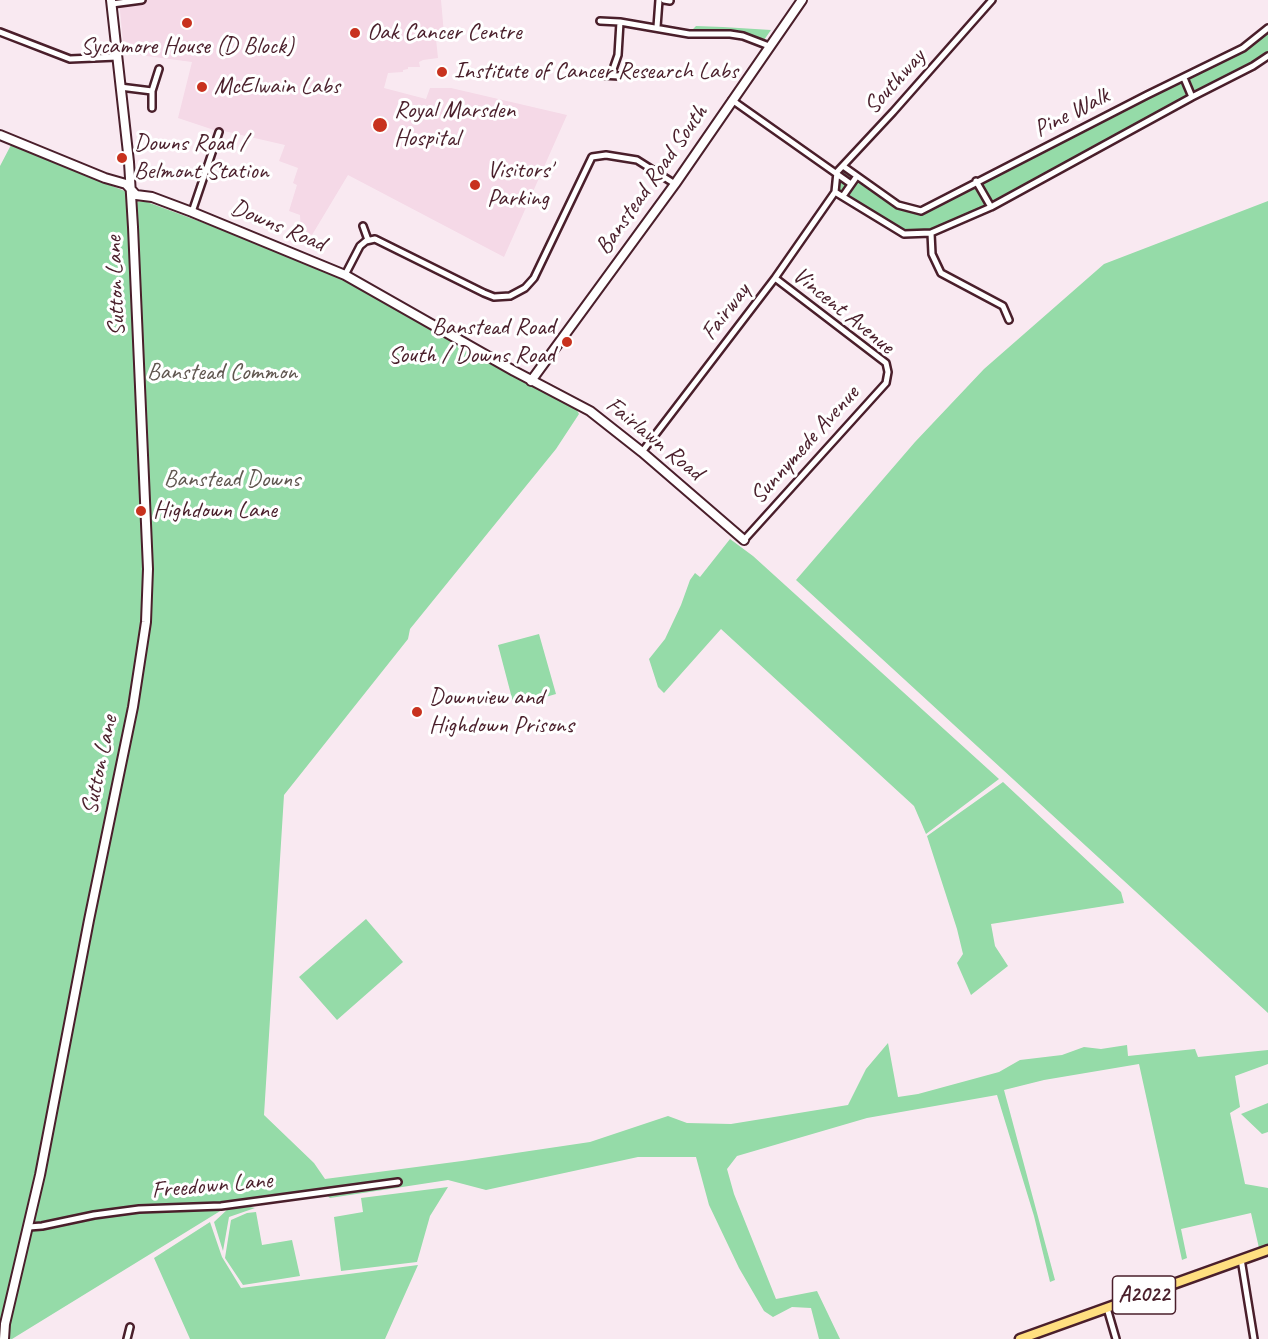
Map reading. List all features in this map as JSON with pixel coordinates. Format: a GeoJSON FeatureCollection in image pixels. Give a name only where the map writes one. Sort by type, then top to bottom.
{"type":"FeatureCollection","features":[{"type":"Feature","properties":{"kind":"main road","name":"Banstead Road South"},"geometry":{"type":"LineString","coordinates":[[531,381],[675,184],[802,0]]}},
{"type":"Feature","properties":{"kind":"main road","name":"Sutton Lane"},"geometry":{"type":"LineString","coordinates":[[3,1339],[29,1227],[95,885],[133,707],[146,622],[148,569],[146,509],[131,190],[111,2]]}},
{"type":"Feature","properties":{"kind":"main road","name":"Downs Road"},"geometry":{"type":"LineString","coordinates":[[0,135],[105,178],[126,184],[136,195],[152,197],[192,212],[345,275],[531,381]]}},
{"type":"Feature","properties":{"kind":"main road","name":"Fairlawn Road"},"geometry":{"type":"LineString","coordinates":[[531,381],[590,411],[642,452],[744,540]]}},
{"type":"Feature","properties":{"kind":"main road","name":"A2022"},"geometry":{"type":"LineString","coordinates":[[1026,1338],[1268,1250]]}},
{"type":"Feature","properties":{"kind":"street"},"geometry":{"type":"LineString","coordinates":[[111,2],[142,0]]}},
{"type":"Feature","properties":{"kind":"street"},"geometry":{"type":"LineString","coordinates":[[657,27],[661,0],[670,1]]}},
{"type":"Feature","properties":{"kind":"street","name":"Southway"},"geometry":{"type":"LineString","coordinates":[[837,172],[992,0]]}},
{"type":"Feature","properties":{"kind":"street"},"geometry":{"type":"LineString","coordinates":[[600,21],[657,27],[689,34],[736,35],[770,46]]}},
{"type":"Feature","properties":{"kind":"street"},"geometry":{"type":"LineString","coordinates":[[611,75],[618,55],[620,22]]}},
{"type":"Feature","properties":{"kind":"street","name":"Pine Walk"},"geometry":{"type":"LineString","coordinates":[[843,166],[898,205],[921,211],[1243,48],[1268,28]]}},
{"type":"Feature","properties":{"kind":"street"},"geometry":{"type":"LineString","coordinates":[[0,32],[70,59],[117,57]]}},
{"type":"Feature","properties":{"kind":"street","name":"Pine Walk"},"geometry":{"type":"LineString","coordinates":[[836,192],[904,234],[931,233],[991,207],[1268,56]]}},
{"type":"Feature","properties":{"kind":"street"},"geometry":{"type":"LineString","coordinates":[[152,108],[152,91],[159,69]]}},
{"type":"Feature","properties":{"kind":"street"},"geometry":{"type":"LineString","coordinates":[[599,75],[620,76]]}},
{"type":"Feature","properties":{"kind":"street"},"geometry":{"type":"LineString","coordinates":[[1184,78],[1192,97]]}},
{"type":"Feature","properties":{"kind":"street"},"geometry":{"type":"LineString","coordinates":[[120,87],[152,91]]}},
{"type":"Feature","properties":{"kind":"street"},"geometry":{"type":"LineString","coordinates":[[732,100],[851,184]]}},
{"type":"Feature","properties":{"kind":"street"},"geometry":{"type":"LineString","coordinates":[[192,212],[219,132]]}},
{"type":"Feature","properties":{"kind":"street"},"geometry":{"type":"LineString","coordinates":[[345,275],[360,246],[368,240],[375,239],[489,296],[505,297],[521,291],[534,278],[592,157],[606,154],[637,160],[675,184]]}},
{"type":"Feature","properties":{"kind":"street"},"geometry":{"type":"LineString","coordinates":[[836,192],[837,172]]}},
{"type":"Feature","properties":{"kind":"street"},"geometry":{"type":"LineString","coordinates":[[843,196],[857,176]]}},
{"type":"Feature","properties":{"kind":"street"},"geometry":{"type":"LineString","coordinates":[[976,182],[991,207]]}},
{"type":"Feature","properties":{"kind":"street","name":"Fairway"},"geometry":{"type":"LineString","coordinates":[[642,452],[775,278],[836,192]]}},
{"type":"Feature","properties":{"kind":"street"},"geometry":{"type":"LineString","coordinates":[[363,226],[368,240]]}},
{"type":"Feature","properties":{"kind":"street"},"geometry":{"type":"LineString","coordinates":[[931,233],[932,254],[941,273],[1003,306],[1009,320]]}},
{"type":"Feature","properties":{"kind":"street","name":"Vincent Avenue"},"geometry":{"type":"LineString","coordinates":[[775,278],[886,363],[888,372]]}},
{"type":"Feature","properties":{"kind":"street","name":"Sunnymede Avenue"},"geometry":{"type":"LineString","coordinates":[[744,540],[886,383],[888,372]]}},
{"type":"Feature","properties":{"kind":"street","name":"Freedown Lane"},"geometry":{"type":"LineString","coordinates":[[29,1227],[139,1209],[221,1206],[398,1182]]}},
{"type":"Feature","properties":{"kind":"street"},"geometry":{"type":"LineString","coordinates":[[1241,1259],[1254,1339]]}},
{"type":"Feature","properties":{"kind":"street"},"geometry":{"type":"LineString","coordinates":[[1107,1308],[1116,1339]]}},
{"type":"Feature","properties":{"kind":"street"},"geometry":{"type":"LineString","coordinates":[[127,1339],[130,1326]]}},
{"type":"Feature","properties":{"kind":"shaded area","name":"Royal Marsden Hospital"},"geometry":{"type":"Polygon","coordinates":[[[119,0],[441,0],[444,34],[436,39],[438,58],[419,62],[420,67],[408,67],[403,72],[388,73],[384,88],[426,99],[430,88],[451,88],[567,115],[504,257],[348,175],[312,235],[301,230],[300,215],[289,211],[297,185],[293,183],[298,168],[279,161],[285,145],[224,131],[223,133],[178,118],[192,62],[124,53],[119,0]]]}},
{"type":"Feature","properties":{"kind":"green space"},"geometry":{"type":"Polygon","coordinates":[[[696,26],[771,30],[764,40],[731,32],[691,31],[696,26]]]}},
{"type":"Feature","properties":{"kind":"green space"},"geometry":{"type":"Polygon","coordinates":[[[1268,28],[1268,56],[991,207],[931,233],[904,234],[835,192],[837,172],[843,166],[898,205],[922,211],[1243,49],[1268,28]]]}},
{"type":"Feature","properties":{"kind":"green space","name":"Banstead Downs"},"geometry":{"type":"Polygon","coordinates":[[[11,145],[127,192],[128,201],[147,202],[345,275],[573,403],[579,414],[556,449],[410,629],[408,639],[284,795],[264,1115],[314,1163],[325,1179],[590,1142],[668,1116],[687,1123],[731,1124],[848,1105],[866,1069],[888,1043],[898,1097],[918,1094],[999,1072],[1020,1060],[1062,1055],[1084,1047],[1101,1049],[1127,1045],[1128,1056],[1195,1049],[1198,1057],[1268,1050],[1268,1064],[1235,1076],[1240,1107],[1230,1113],[1245,1184],[1268,1188],[1268,1244],[1259,1248],[1251,1213],[1181,1229],[1187,1258],[1182,1260],[1139,1064],[1044,1080],[1004,1090],[1055,1280],[1050,1282],[1034,1216],[997,1095],[867,1118],[737,1156],[727,1169],[734,1194],[776,1299],[817,1291],[840,1339],[819,1339],[811,1308],[792,1307],[773,1317],[764,1311],[739,1268],[709,1205],[696,1157],[638,1157],[486,1190],[448,1180],[330,1198],[324,1193],[230,1205],[12,1339],[0,1339],[0,166],[11,145]]]}},
{"type":"Feature","properties":{"kind":"green space"},"geometry":{"type":"Polygon","coordinates":[[[1268,201],[1268,1013],[796,580],[915,442],[984,369],[1104,264],[1268,201]]]}},
{"type":"Feature","properties":{"kind":"green space"},"geometry":{"type":"Polygon","coordinates":[[[730,539],[753,556],[999,779],[926,834],[914,806],[721,629],[664,693],[658,687],[649,659],[665,639],[690,580],[695,573],[700,577],[730,539]]]}},
{"type":"Feature","properties":{"kind":"green space"},"geometry":{"type":"Polygon","coordinates":[[[539,634],[556,694],[514,706],[498,645],[539,634]]]}},
{"type":"Feature","properties":{"kind":"green space"},"geometry":{"type":"Polygon","coordinates":[[[1003,782],[1121,892],[1124,903],[991,924],[995,946],[1008,966],[971,995],[957,963],[963,954],[927,836],[1003,782]]]}},
{"type":"Feature","properties":{"kind":"green space"},"geometry":{"type":"Polygon","coordinates":[[[366,919],[403,962],[337,1020],[299,977],[366,919]]]}},
{"type":"Feature","properties":{"kind":"green space"},"geometry":{"type":"Polygon","coordinates":[[[1268,1103],[1268,1132],[1262,1134],[1241,1114],[1268,1103]]]}},
{"type":"Feature","properties":{"kind":"green space"},"geometry":{"type":"Polygon","coordinates":[[[448,1187],[430,1216],[417,1262],[341,1271],[334,1217],[363,1212],[361,1198],[448,1187]]]}},
{"type":"Feature","properties":{"kind":"green space"},"geometry":{"type":"Polygon","coordinates":[[[229,1208],[255,1208],[229,1217],[223,1251],[214,1222],[229,1208]]]}},
{"type":"Feature","properties":{"kind":"green space"},"geometry":{"type":"Polygon","coordinates":[[[256,1212],[262,1245],[292,1240],[300,1276],[243,1285],[225,1258],[231,1220],[256,1212]]]}},
{"type":"Feature","properties":{"kind":"green space"},"geometry":{"type":"Polygon","coordinates":[[[210,1222],[222,1257],[241,1288],[418,1265],[385,1339],[190,1339],[154,1258],[210,1222]]]}},
{"type":"Feature","properties":{"kind":"place","name":"Sycamore House (D Block)"},"geometry":{"type":"Point","coordinates":[187,23]}},
{"type":"Feature","properties":{"kind":"place","name":"Oak Cancer Centre"},"geometry":{"type":"Point","coordinates":[355,33]}},
{"type":"Feature","properties":{"kind":"place","name":"Institute of Cancer Research Labs"},"geometry":{"type":"Point","coordinates":[442,72]}},
{"type":"Feature","properties":{"kind":"place","name":"McElwain Labs"},"geometry":{"type":"Point","coordinates":[202,87]}},
{"type":"Feature","properties":{"kind":"place","name":"Royal Marsden Hospital"},"geometry":{"type":"Point","coordinates":[380,125]}},
{"type":"Feature","properties":{"kind":"place","name":"Downs Road / Belmont Station"},"geometry":{"type":"Point","coordinates":[122,158]}},
{"type":"Feature","properties":{"kind":"place","name":"Visitors' Parking"},"geometry":{"type":"Point","coordinates":[475,185]}},
{"type":"Feature","properties":{"kind":"place","name":"Banstead Road South / Downs Road"},"geometry":{"type":"Point","coordinates":[567,342]}},
{"type":"Feature","properties":{"kind":"place","name":"Highdown Lane"},"geometry":{"type":"Point","coordinates":[141,511]}},
{"type":"Feature","properties":{"kind":"place","name":"Downview and Highdown Prisons"},"geometry":{"type":"Point","coordinates":[417,712]}},
{"type":"Feature","properties":{"kind":"park label","name":"Banstead Common"},"geometry":{"type":"Point","coordinates":[222,373]}}]}
